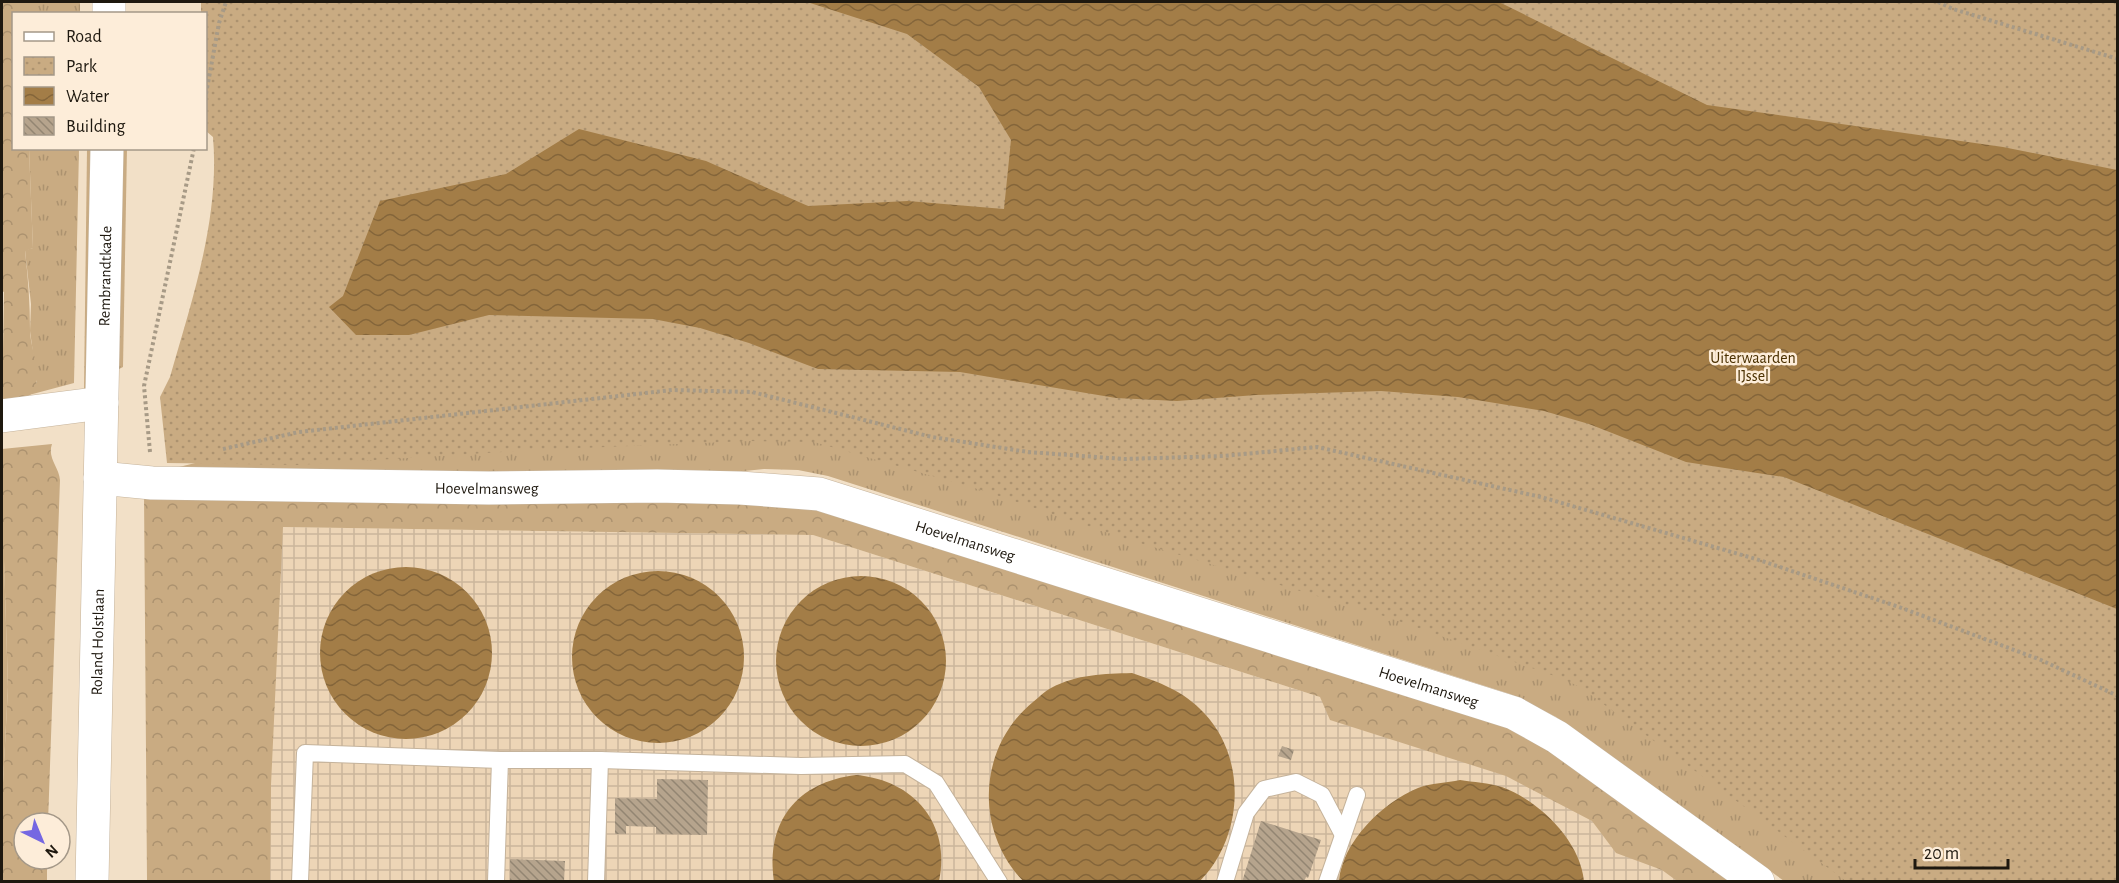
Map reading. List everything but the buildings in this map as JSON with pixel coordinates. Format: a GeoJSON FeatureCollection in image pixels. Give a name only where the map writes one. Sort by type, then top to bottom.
{"type":"FeatureCollection","features":[{"type":"Feature","properties":{"kind":"street","name":"Rembrandtkade"},"geometry":{"type":"LineString","coordinates":[[102,403],[107,150]]}},
{"type":"Feature","properties":{"kind":"street"},"geometry":{"type":"LineString","coordinates":[[2,416],[102,403]]}},
{"type":"Feature","properties":{"kind":"street","name":"Roland Holstlaan"},"geometry":{"type":"LineString","coordinates":[[92,882],[102,403]]}},
{"type":"Feature","properties":{"kind":"street","name":"Hoevelmansweg"},"geometry":{"type":"LineString","coordinates":[[100,478],[152,483],[489,488],[657,486],[740,488],[819,494],[1514,714],[1557,737],[1758,882]]}},
{"type":"Feature","properties":{"kind":"lane"},"geometry":{"type":"LineString","coordinates":[[300,882],[305,753],[801,766],[905,764],[936,783],[999,882]]}},
{"type":"Feature","properties":{"kind":"lane"},"geometry":{"type":"LineString","coordinates":[[496,882],[500,759]]}},
{"type":"Feature","properties":{"kind":"lane"},"geometry":{"type":"LineString","coordinates":[[596,882],[600,760]]}},
{"type":"Feature","properties":{"kind":"lane"},"geometry":{"type":"LineString","coordinates":[[1225,882],[1246,813],[1264,789],[1296,782],[1322,795],[1343,835]]}},
{"type":"Feature","properties":{"kind":"lane"},"geometry":{"type":"LineString","coordinates":[[1327,882],[1357,795]]}},
{"type":"Feature","properties":{"kind":"path"},"geometry":{"type":"LineString","coordinates":[[207,89],[219,23],[226,2]]}},
{"type":"Feature","properties":{"kind":"path"},"geometry":{"type":"LineString","coordinates":[[1938,2],[1953,9],[2118,59]]}},
{"type":"Feature","properties":{"kind":"path"},"geometry":{"type":"LineString","coordinates":[[152,483],[144,386],[194,150]]}},
{"type":"Feature","properties":{"kind":"path"},"geometry":{"type":"LineString","coordinates":[[299,432],[672,390],[752,392],[932,437],[1028,452],[1124,459],[1223,456],[1317,447],[1541,497],[1756,559],[1899,607],[2041,660],[2118,696]]}},
{"type":"Feature","properties":{"kind":"shaded area"},"geometry":{"type":"Polygon","coordinates":[[[283,527],[813,535],[1564,775],[1712,882],[242,882],[283,527]]]}},
{"type":"Feature","properties":{"kind":"green space"},"geometry":{"type":"Polygon","coordinates":[[[2,2],[25,2],[25,12],[12,12],[12,150],[29,150],[33,248],[25,251],[31,337],[37,376],[34,390],[28,397],[2,405],[4,292],[2,291],[2,2]]]}},
{"type":"Feature","properties":{"kind":"green space"},"geometry":{"type":"Polygon","coordinates":[[[25,2],[80,2],[80,12],[25,12],[25,2]]]}},
{"type":"Feature","properties":{"kind":"green space","name":"Uiterwaarden IJssel"},"geometry":{"type":"Polygon","coordinates":[[[201,2],[2117,2],[2117,881],[1846,881],[1580,687],[1563,679],[1387,617],[1123,538],[981,490],[814,442],[750,441],[534,450],[297,465],[167,463],[160,397],[170,377],[195,289],[212,198],[213,137],[207,132],[207,12],[201,12],[201,2]]]}},
{"type":"Feature","properties":{"kind":"green space"},"geometry":{"type":"Polygon","coordinates":[[[29,150],[79,150],[74,383],[29,395],[37,382],[30,331],[31,304],[25,250],[33,248],[29,150]]]}},
{"type":"Feature","properties":{"kind":"green space"},"geometry":{"type":"Polygon","coordinates":[[[87,150],[92,150],[87,388],[84,389],[87,150]]]}},
{"type":"Feature","properties":{"kind":"green space"},"geometry":{"type":"Polygon","coordinates":[[[121,150],[127,150],[123,367],[119,369],[121,150]]]}},
{"type":"Feature","properties":{"kind":"green space"},"geometry":{"type":"Polygon","coordinates":[[[300,437],[917,440],[2117,881],[1784,881],[1556,717],[1510,694],[828,476],[798,470],[764,469],[638,482],[189,478],[179,467],[300,437]]]}},
{"type":"Feature","properties":{"kind":"green space"},"geometry":{"type":"Polygon","coordinates":[[[52,444],[51,454],[60,480],[48,811],[12,811],[12,871],[47,871],[47,881],[2,881],[2,802],[8,687],[4,560],[2,560],[2,449],[52,444]]]}},
{"type":"Feature","properties":{"kind":"green space"},"geometry":{"type":"Polygon","coordinates":[[[144,493],[795,499],[1521,730],[1737,881],[1677,881],[1662,870],[1616,853],[1592,821],[1506,776],[1330,720],[1320,697],[813,535],[283,527],[271,785],[270,881],[147,881],[144,493]]]}},
{"type":"Feature","properties":{"kind":"green space"},"geometry":{"type":"Polygon","coordinates":[[[2,560],[4,560],[8,687],[2,802],[2,560]]]}},
{"type":"Feature","properties":{"kind":"water"},"geometry":{"type":"Polygon","coordinates":[[[807,2],[1499,2],[1707,105],[2003,147],[2117,170],[2117,609],[1784,477],[1686,462],[1589,424],[1544,411],[1458,397],[1381,391],[1256,395],[1177,401],[1116,398],[960,372],[818,369],[749,343],[700,328],[653,319],[489,315],[409,335],[356,335],[329,307],[343,296],[380,201],[506,174],[579,129],[706,161],[808,206],[908,201],[1004,209],[1011,140],[979,87],[907,34],[807,2]]]}},
{"type":"Feature","properties":{"kind":"water"},"geometry":{"type":"Polygon","coordinates":[[[406,567],[439,574],[467,592],[485,620],[492,653],[485,686],[467,714],[439,732],[406,739],[373,732],[345,714],[327,686],[320,653],[327,620],[345,592],[373,574],[406,567]]]}},
{"type":"Feature","properties":{"kind":"water"},"geometry":{"type":"Polygon","coordinates":[[[658,571],[691,578],[719,596],[737,624],[744,657],[737,690],[719,718],[691,736],[658,743],[625,736],[597,718],[579,690],[572,657],[579,624],[597,596],[625,578],[658,571]]]}},
{"type":"Feature","properties":{"kind":"water"},"geometry":{"type":"Polygon","coordinates":[[[861,576],[878,577],[894,582],[921,601],[940,628],[945,644],[945,678],[940,694],[921,721],[894,740],[878,745],[861,746],[844,745],[828,740],[801,721],[782,694],[777,678],[776,661],[777,644],[782,628],[801,601],[828,582],[844,577],[861,576]]]}},
{"type":"Feature","properties":{"kind":"water"},"geometry":{"type":"Polygon","coordinates":[[[1132,673],[1180,693],[1204,713],[1218,732],[1228,753],[1235,798],[1232,821],[1225,843],[1214,863],[1200,881],[1023,881],[1007,861],[996,838],[990,814],[989,789],[993,765],[1001,742],[1015,721],[1033,702],[1051,688],[1081,677],[1132,673]]]}},
{"type":"Feature","properties":{"kind":"water"},"geometry":{"type":"Polygon","coordinates":[[[856,775],[877,779],[895,786],[924,808],[939,841],[941,860],[939,881],[774,881],[775,841],[780,823],[790,808],[817,786],[835,779],[856,775]]]}},
{"type":"Feature","properties":{"kind":"water"},"geometry":{"type":"Polygon","coordinates":[[[1460,780],[1502,787],[1516,793],[1543,812],[1566,837],[1575,851],[1584,881],[1339,881],[1342,866],[1356,838],[1378,813],[1405,794],[1418,788],[1460,780]]]}}]}
